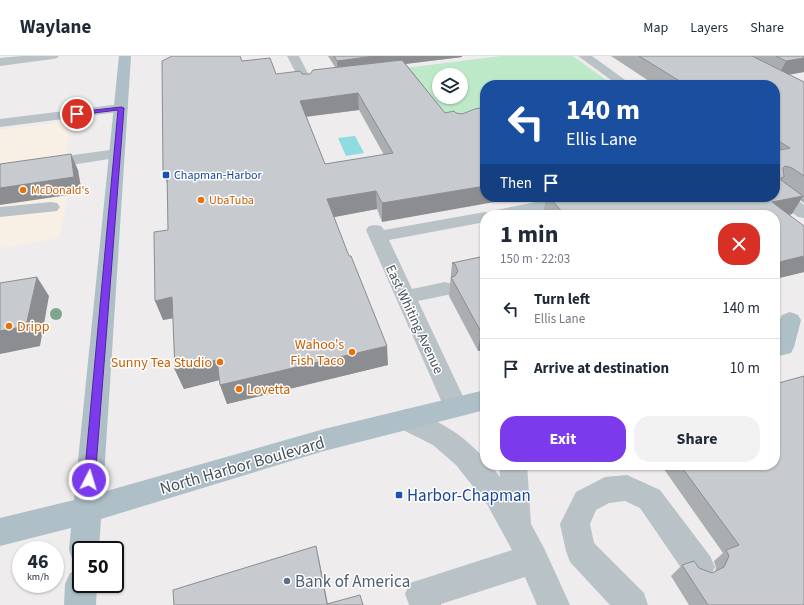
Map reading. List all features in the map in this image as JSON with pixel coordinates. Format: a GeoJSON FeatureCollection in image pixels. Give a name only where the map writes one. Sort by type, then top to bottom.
{"type":"FeatureCollection","features":[{"type":"Feature","properties":{"kind":"main road"},"geometry":{"type":"LineString","coordinates":[[85,541],[126,56]]}},
{"type":"Feature","properties":{"kind":"main road"},"geometry":{"type":"LineString","coordinates":[[780,348],[783,347],[790,318]]}},
{"type":"Feature","properties":{"kind":"main road","name":"North Harbor Boulevard"},"geometry":{"type":"LineString","coordinates":[[0,532],[87,510],[324,440],[480,401]]}},
{"type":"Feature","properties":{"kind":"main road"},"geometry":{"type":"LineString","coordinates":[[80,605],[81,593]]}},
{"type":"Feature","properties":{"kind":"street"},"geometry":{"type":"LineString","coordinates":[[0,62],[53,56]]}},
{"type":"Feature","properties":{"kind":"street"},"geometry":{"type":"LineString","coordinates":[[294,56],[307,83],[318,79]]}},
{"type":"Feature","properties":{"kind":"street"},"geometry":{"type":"LineString","coordinates":[[584,56],[619,80]]}},
{"type":"Feature","properties":{"kind":"street"},"geometry":{"type":"LineString","coordinates":[[0,123],[121,108]]}},
{"type":"Feature","properties":{"kind":"street"},"geometry":{"type":"LineString","coordinates":[[33,164],[117,154]]}},
{"type":"Feature","properties":{"kind":"street"},"geometry":{"type":"LineString","coordinates":[[780,195],[804,213]]}},
{"type":"Feature","properties":{"kind":"street"},"geometry":{"type":"LineString","coordinates":[[535,210],[565,202]]}},
{"type":"Feature","properties":{"kind":"street"},"geometry":{"type":"LineString","coordinates":[[0,212],[51,207]]}},
{"type":"Feature","properties":{"kind":"street","name":"East Whiting Avenue"},"geometry":{"type":"LineString","coordinates":[[456,407],[376,233],[480,218]]}},
{"type":"Feature","properties":{"kind":"street"},"geometry":{"type":"LineString","coordinates":[[406,297],[445,288]]}},
{"type":"Feature","properties":{"kind":"street"},"geometry":{"type":"LineString","coordinates":[[406,420],[446,439],[480,471],[516,526],[554,605]]}},
{"type":"Feature","properties":{"kind":"street"},"geometry":{"type":"LineString","coordinates":[[513,470],[516,526]]}},
{"type":"Feature","properties":{"kind":"street"},"geometry":{"type":"LineString","coordinates":[[632,605],[581,551],[575,524],[586,501],[604,490],[627,488],[650,499],[699,567]]}},
{"type":"Feature","properties":{"kind":"street"},"geometry":{"type":"LineString","coordinates":[[425,605],[422,594],[533,559]]}},
{"type":"Feature","properties":{"kind":"shaded area"},"geometry":{"type":"Polygon","coordinates":[[[72,121],[65,155],[73,166],[60,238],[0,248],[0,130],[72,121]]]}},
{"type":"Feature","properties":{"kind":"green space"},"geometry":{"type":"Polygon","coordinates":[[[501,56],[573,56],[606,80],[480,80],[480,118],[448,122],[434,104],[468,104],[468,68],[432,68],[432,102],[405,68],[501,56]]]}},
{"type":"Feature","properties":{"kind":"water"},"geometry":{"type":"Polygon","coordinates":[[[355,136],[364,153],[346,156],[338,138],[355,136]]]}},
{"type":"Feature","properties":{"kind":"building"},"geometry":{"type":"Polygon","coordinates":[[[172,56],[240,56],[242,61],[270,58],[276,74],[300,71],[302,74],[310,74],[313,70],[402,60],[432,97],[432,104],[438,104],[445,113],[454,111],[462,114],[480,108],[480,187],[382,203],[376,191],[327,199],[387,346],[220,385],[217,360],[175,370],[172,297],[155,301],[154,232],[168,230],[167,171],[163,171],[162,61],[172,56]],[[358,93],[300,101],[325,164],[393,153],[358,93]]]}},
{"type":"Feature","properties":{"kind":"building"},"geometry":{"type":"Polygon","coordinates":[[[334,56],[375,56],[337,61],[334,56]]]}},
{"type":"Feature","properties":{"kind":"building"},"geometry":{"type":"Polygon","coordinates":[[[639,56],[752,56],[804,82],[804,176],[792,168],[785,166],[783,168],[784,177],[781,178],[781,180],[803,196],[780,200],[780,150],[790,148],[780,142],[780,80],[678,80],[639,56]]]}},
{"type":"Feature","properties":{"kind":"building"},"geometry":{"type":"Polygon","coordinates":[[[776,56],[804,56],[804,58],[786,61],[776,56]]]}},
{"type":"Feature","properties":{"kind":"building"},"geometry":{"type":"Polygon","coordinates":[[[71,154],[74,177],[0,188],[0,164],[71,154]]]}},
{"type":"Feature","properties":{"kind":"building"},"geometry":{"type":"Polygon","coordinates":[[[553,202],[772,202],[804,226],[804,256],[780,262],[780,210],[561,210],[553,202]]]}},
{"type":"Feature","properties":{"kind":"building"},"geometry":{"type":"Polygon","coordinates":[[[480,257],[480,330],[451,277],[455,276],[458,271],[455,264],[452,263],[480,257]]]}},
{"type":"Feature","properties":{"kind":"building"},"geometry":{"type":"Polygon","coordinates":[[[37,277],[26,326],[0,331],[0,283],[37,277]]]}},
{"type":"Feature","properties":{"kind":"building"},"geometry":{"type":"Polygon","coordinates":[[[804,376],[804,605],[708,605],[682,565],[694,561],[699,568],[712,573],[724,567],[729,556],[726,550],[739,545],[684,470],[780,470],[780,383],[804,376]]]}},
{"type":"Feature","properties":{"kind":"building","name":"Bank of America"},"geometry":{"type":"Polygon","coordinates":[[[316,546],[327,604],[360,595],[363,605],[174,605],[173,590],[316,546]]]}},
{"type":"Feature","properties":{"kind":"place","name":"Chapman-Harbor"},"geometry":{"type":"Point","coordinates":[166,175]}},
{"type":"Feature","properties":{"kind":"place","name":"McDonald's"},"geometry":{"type":"Point","coordinates":[23,190]}},
{"type":"Feature","properties":{"kind":"place","name":"UbaTuba"},"geometry":{"type":"Point","coordinates":[201,200]}},
{"type":"Feature","properties":{"kind":"place","name":"Dripp"},"geometry":{"type":"Point","coordinates":[9,326]}},
{"type":"Feature","properties":{"kind":"place","name":"Wahoo's Fish Taco"},"geometry":{"type":"Point","coordinates":[352,352]}},
{"type":"Feature","properties":{"kind":"place","name":"Sunny Tea Studio"},"geometry":{"type":"Point","coordinates":[220,362]}},
{"type":"Feature","properties":{"kind":"place","name":"Lovetta"},"geometry":{"type":"Point","coordinates":[239,389]}},
{"type":"Feature","properties":{"kind":"place","name":"Harbor-Chapman"},"geometry":{"type":"Point","coordinates":[399,495]}},
{"type":"Feature","properties":{"kind":"place","name":"Bank of America"},"geometry":{"type":"Point","coordinates":[287,581]}},
{"type":"Feature","properties":{"kind":"route"},"geometry":{"type":"LineString","coordinates":[[77,114],[121,108],[89,480]]}}]}
